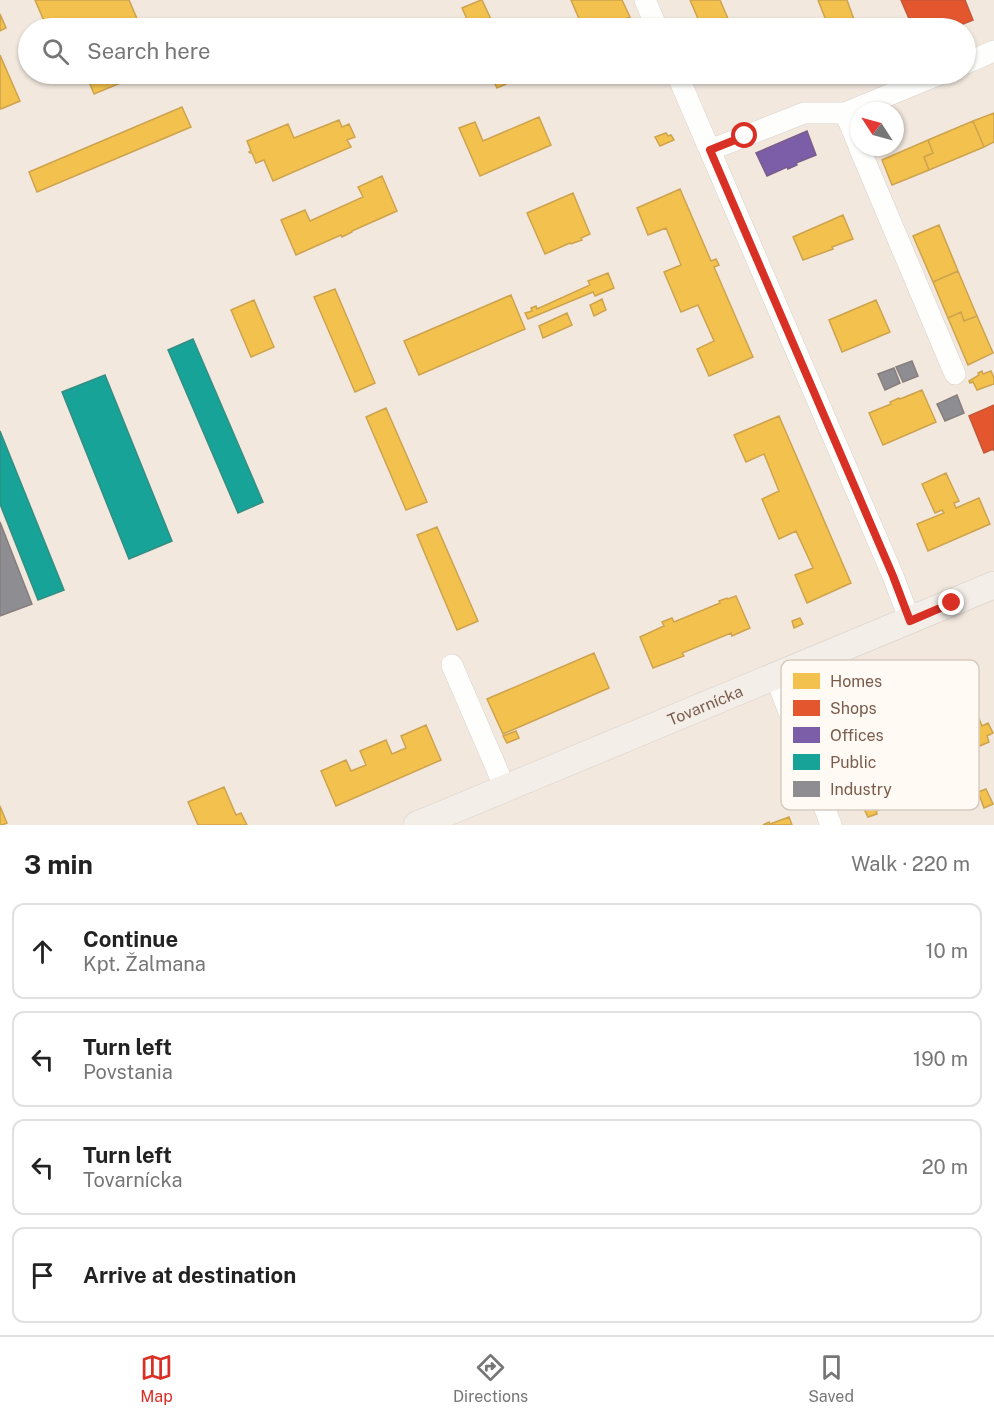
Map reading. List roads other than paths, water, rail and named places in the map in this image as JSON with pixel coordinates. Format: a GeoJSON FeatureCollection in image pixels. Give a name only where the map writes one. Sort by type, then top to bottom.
{"type":"FeatureCollection","features":[{"type":"Feature","properties":{"kind":"main road","name":"Tovarnícka"},"geometry":{"type":"LineString","coordinates":[[817,660],[994,585]]}},
{"type":"Feature","properties":{"kind":"main road","name":"Tovarnícka"},"geometry":{"type":"LineString","coordinates":[[417,825],[781,675]]}},
{"type":"Feature","properties":{"kind":"street"},"geometry":{"type":"LineString","coordinates":[[645,0],[653,18]]}},
{"type":"Feature","properties":{"kind":"street"},"geometry":{"type":"LineString","coordinates":[[976,59],[994,51]]}},
{"type":"Feature","properties":{"kind":"street"},"geometry":{"type":"LineString","coordinates":[[681,84],[893,576],[910,621]]}},
{"type":"Feature","properties":{"kind":"street"},"geometry":{"type":"LineString","coordinates":[[710,150],[804,113],[845,113],[916,84]]}},
{"type":"Feature","properties":{"kind":"street"},"geometry":{"type":"LineString","coordinates":[[845,113],[850,125]]}},
{"type":"Feature","properties":{"kind":"street"},"geometry":{"type":"LineString","coordinates":[[863,156],[955,374]]}},
{"type":"Feature","properties":{"kind":"street"},"geometry":{"type":"LineString","coordinates":[[452,665],[505,788]]}},
{"type":"Feature","properties":{"kind":"street"},"geometry":{"type":"LineString","coordinates":[[776,677],[781,690]]}},
{"type":"Feature","properties":{"kind":"street"},"geometry":{"type":"LineString","coordinates":[[825,810],[831,825]]}}]}
